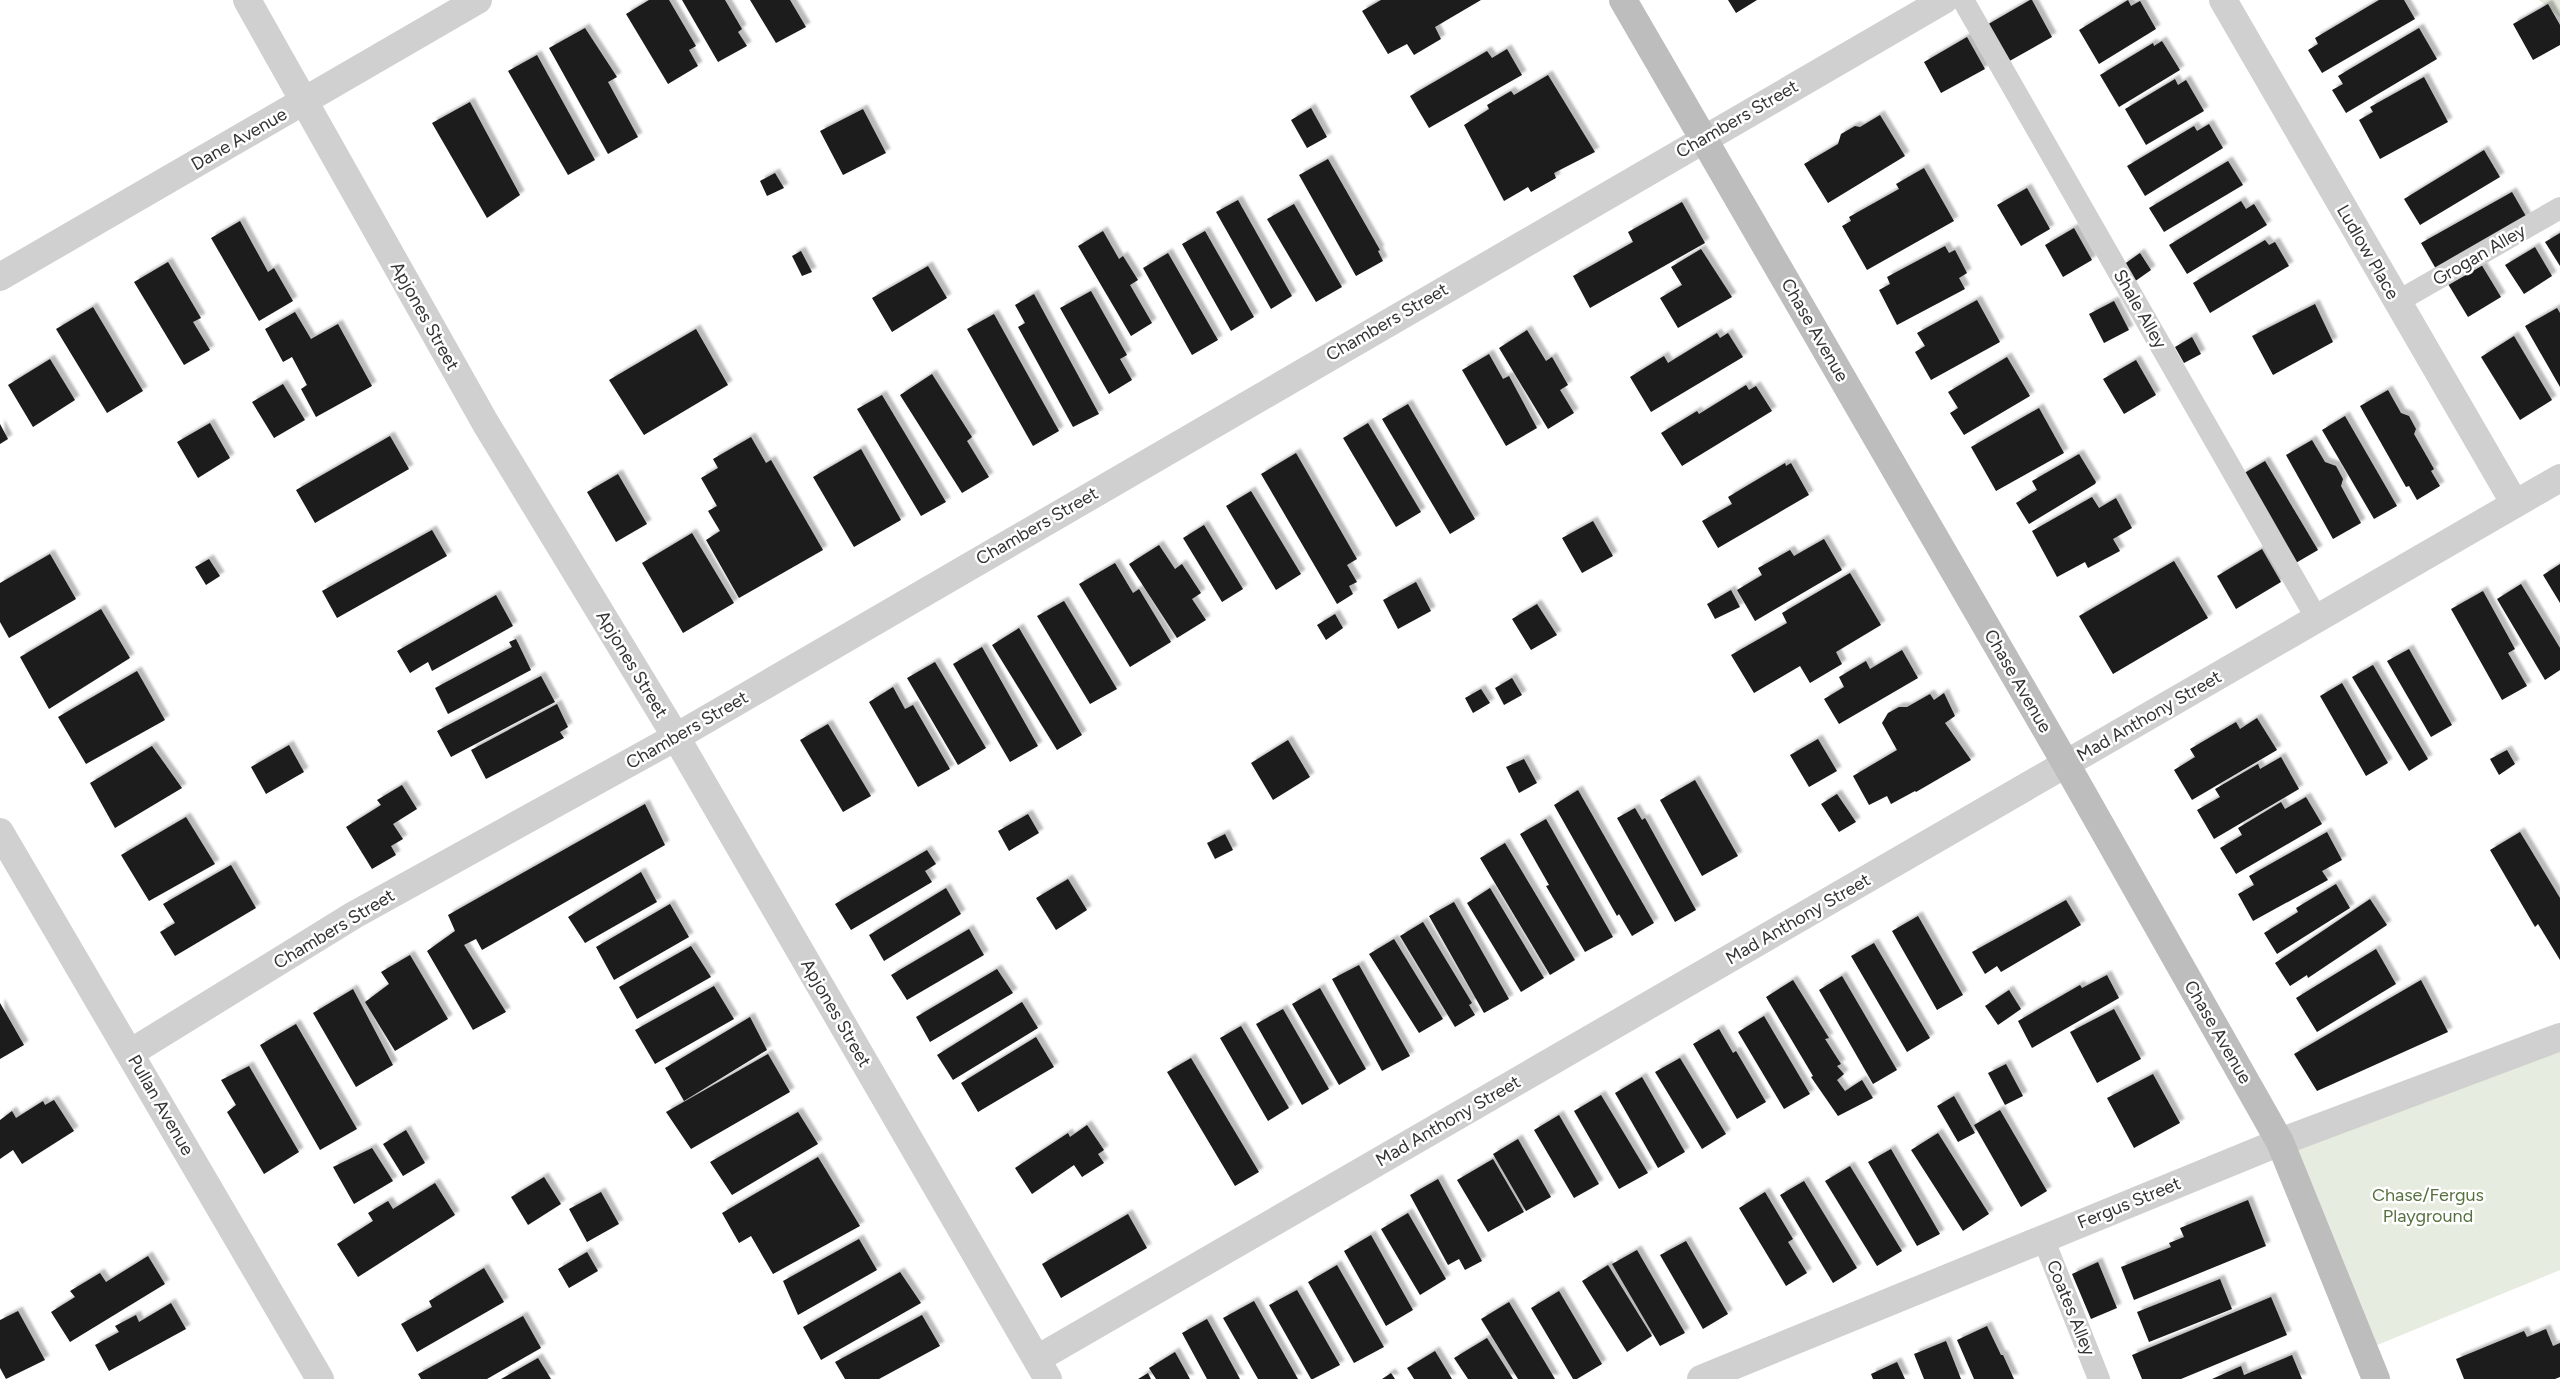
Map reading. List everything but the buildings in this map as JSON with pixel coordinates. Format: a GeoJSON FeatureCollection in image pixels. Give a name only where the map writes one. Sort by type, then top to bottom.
{"type":"FeatureCollection","features":[{"type":"Feature","properties":{"kind":"street","name":"Apjones Street"},"geometry":{"type":"LineString","coordinates":[[247,0],[486,424],[676,737],[1042,1369]]}},
{"type":"Feature","properties":{"kind":"street","name":"Dane Avenue"},"geometry":{"type":"LineString","coordinates":[[0,277],[478,0]]}},
{"type":"Feature","properties":{"kind":"street","name":"Chase Avenue"},"geometry":{"type":"LineString","coordinates":[[1623,0],[2066,764],[2280,1142],[2376,1379]]}},
{"type":"Feature","properties":{"kind":"street","name":"Chambers Street"},"geometry":{"type":"LineString","coordinates":[[130,1053],[354,915],[676,737],[1703,138],[1944,0]]}},
{"type":"Feature","properties":{"kind":"street","name":"Ludlow Place"},"geometry":{"type":"LineString","coordinates":[[2223,0],[2515,504]]}},
{"type":"Feature","properties":{"kind":"street","name":"Mad Anthony Street"},"geometry":{"type":"LineString","coordinates":[[1042,1369],[2066,764],[2560,478]]}},
{"type":"Feature","properties":{"kind":"street","name":"Pullan Avenue"},"geometry":{"type":"LineString","coordinates":[[0,832],[320,1379]]}},
{"type":"Feature","properties":{"kind":"street","name":"Fergus Street"},"geometry":{"type":"LineString","coordinates":[[1701,1379],[2280,1142],[2560,1037]]}},
{"type":"Feature","properties":{"kind":"lane","name":"Shale Alley"},"geometry":{"type":"LineString","coordinates":[[1963,0],[2317,619]]}},
{"type":"Feature","properties":{"kind":"lane","name":"Grogan Alley"},"geometry":{"type":"LineString","coordinates":[[2397,302],[2560,208]]}},
{"type":"Feature","properties":{"kind":"lane","name":"Coates Alley"},"geometry":{"type":"LineString","coordinates":[[2042,1238],[2099,1379]]}},
{"type":"Feature","properties":{"kind":"green space"},"geometry":{"type":"Polygon","coordinates":[[[2539,0],[2560,0],[2560,17],[2539,0]]]}},
{"type":"Feature","properties":{"kind":"green space","name":"Chase/Fergus Playground"},"geometry":{"type":"Polygon","coordinates":[[[2560,1038],[2560,1270],[2365,1350],[2280,1142],[2560,1038]]]}}]}
